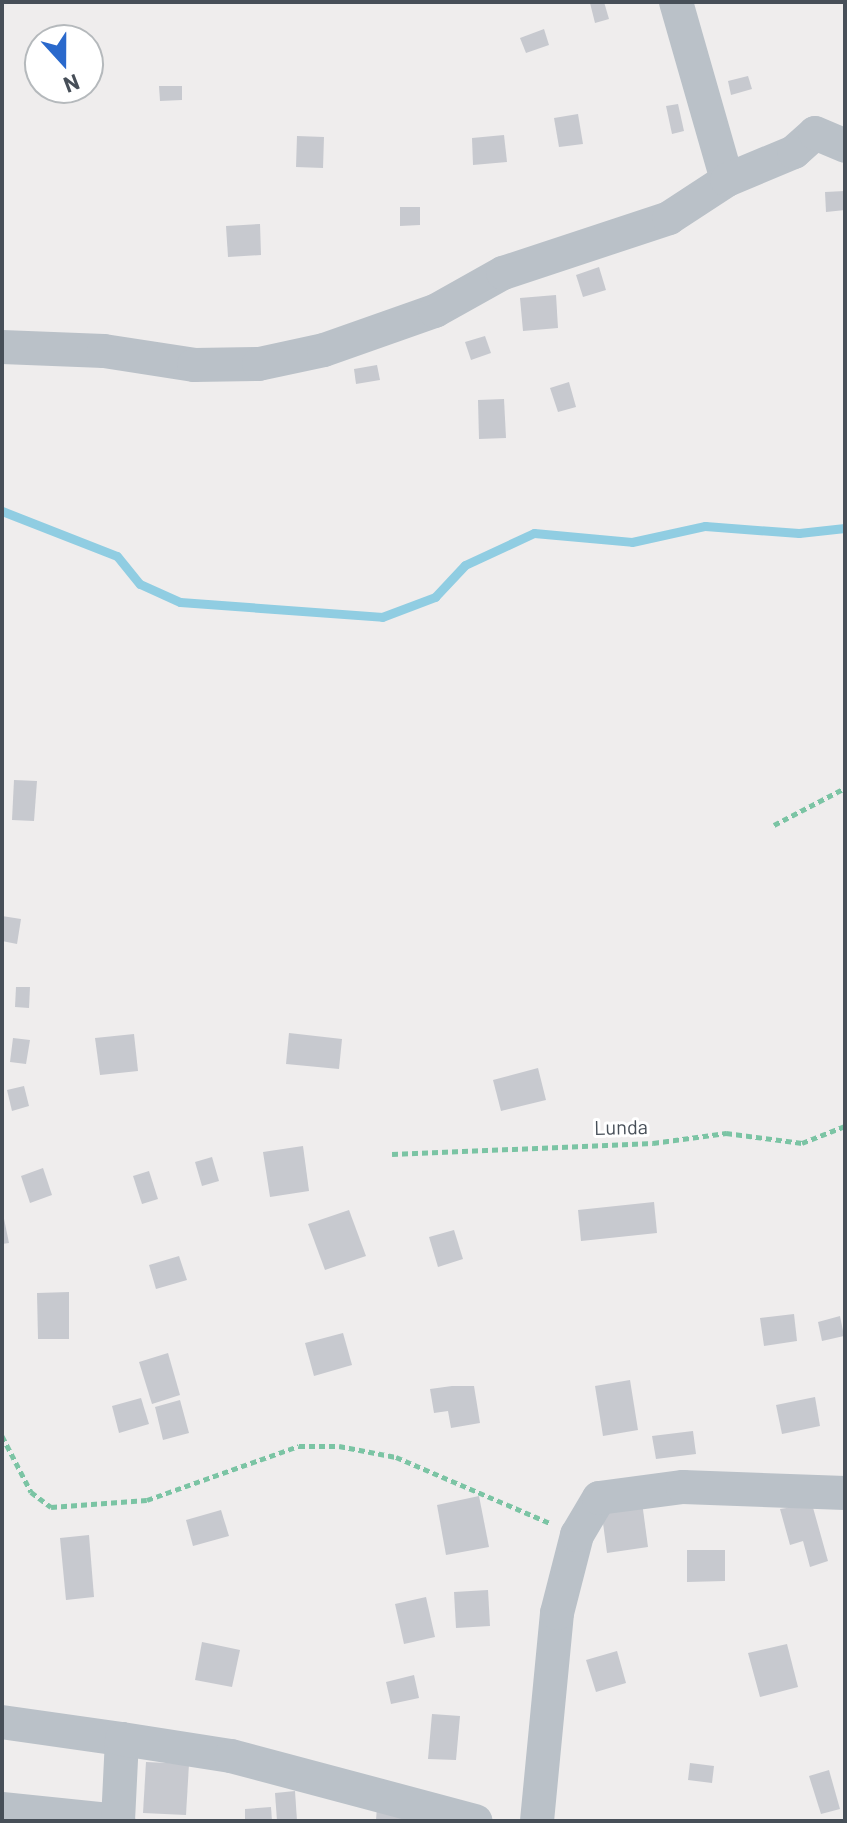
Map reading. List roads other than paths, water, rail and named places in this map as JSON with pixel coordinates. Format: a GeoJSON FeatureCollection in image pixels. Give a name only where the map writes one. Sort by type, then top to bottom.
{"type":"FeatureCollection","features":[{"type":"Feature","properties":{"kind":"street"},"geometry":{"type":"LineString","coordinates":[[676,2],[727,180]]}},
{"type":"Feature","properties":{"kind":"street"},"geometry":{"type":"LineString","coordinates":[[2,347],[104,351],[194,365],[259,364],[324,350],[435,311],[532,262],[669,218],[727,180],[794,152],[821,131],[845,146]]}},
{"type":"Feature","properties":{"kind":"street"},"geometry":{"type":"LineString","coordinates":[[537,1821],[557,1613],[577,1535],[599,1498],[617,1492],[683,1487],[845,1493]]}},
{"type":"Feature","properties":{"kind":"street"},"geometry":{"type":"LineString","coordinates":[[2,1722],[231,1756],[476,1821]]}},
{"type":"Feature","properties":{"kind":"street"},"geometry":{"type":"LineString","coordinates":[[2,1809],[118,1821],[122,1739]]}},
{"type":"Feature","properties":{"kind":"waterway"},"geometry":{"type":"LineString","coordinates":[[2,511],[117,556],[140,584],[180,602],[382,617],[435,597],[465,565],[534,533],[632,542],[705,526],[799,533],[845,528]]}}]}
